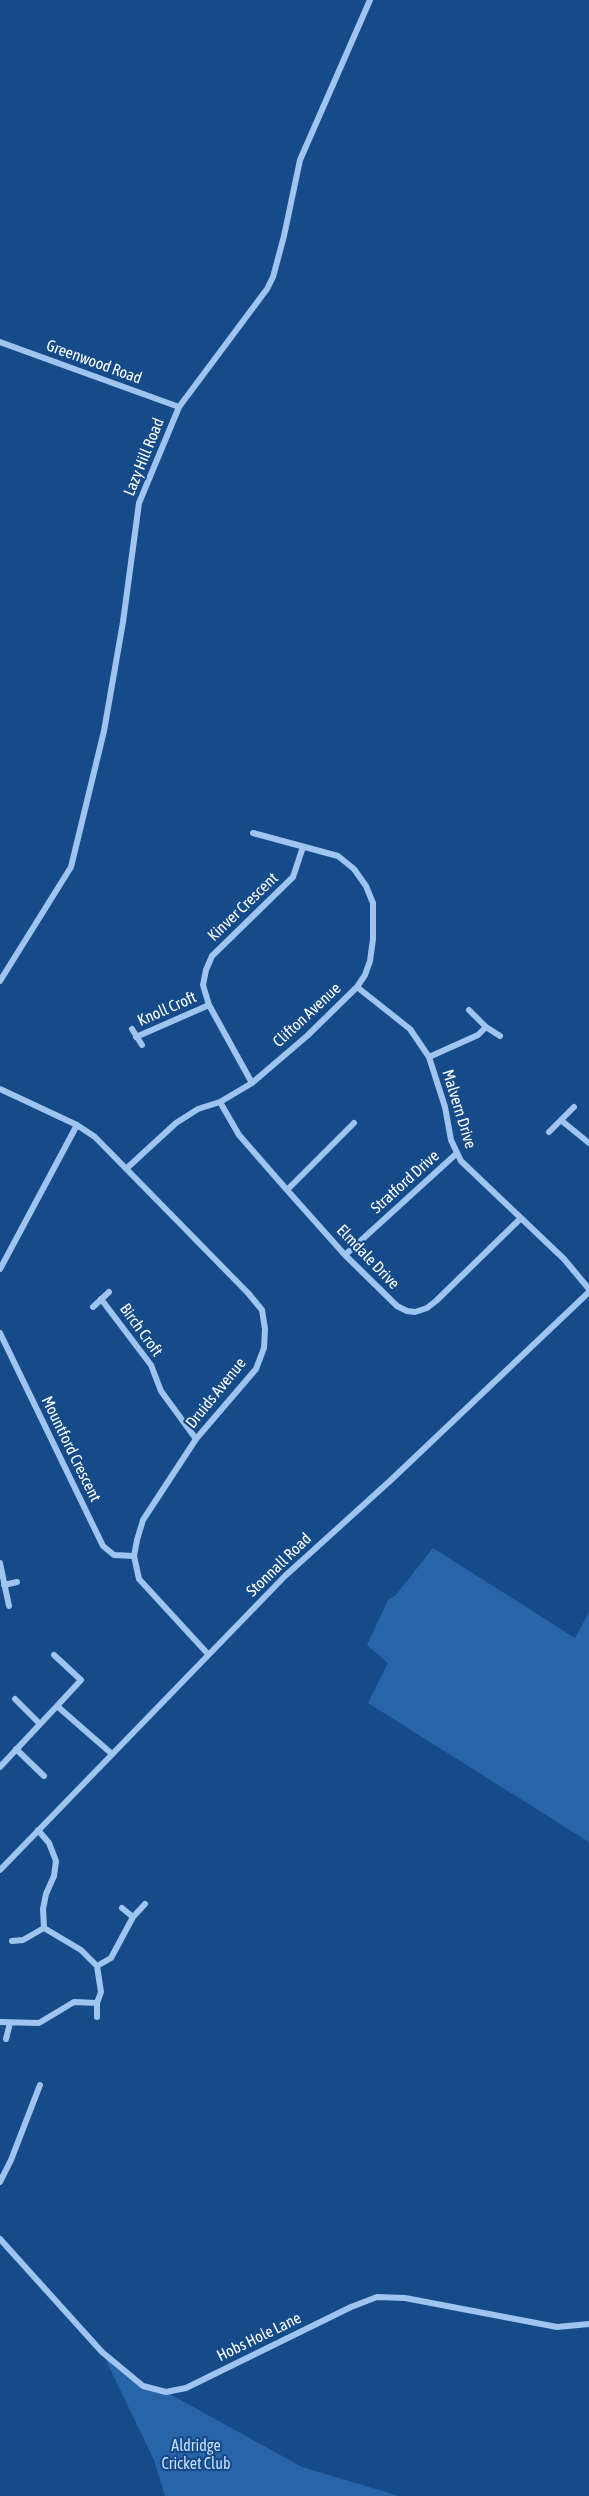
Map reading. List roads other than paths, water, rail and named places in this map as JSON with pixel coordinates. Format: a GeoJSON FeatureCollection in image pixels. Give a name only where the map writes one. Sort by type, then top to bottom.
{"type":"FeatureCollection","features":[{"type":"Feature","properties":{"kind":"street","name":"Lazy Hill Road"},"geometry":{"type":"LineString","coordinates":[[0,981],[71,867],[104,731],[123,622],[139,503],[179,407],[267,289],[273,277],[300,160],[370,0]]}},
{"type":"Feature","properties":{"kind":"street","name":"Greenwood Road"},"geometry":{"type":"LineString","coordinates":[[0,342],[179,407]]}},
{"type":"Feature","properties":{"kind":"street","name":"Clifton Avenue"},"geometry":{"type":"LineString","coordinates":[[127,1168],[176,1123],[198,1109],[219,1102],[252,1083],[307,1036],[357,987],[370,961],[373,939],[373,903],[366,886],[354,869],[338,856],[253,833]]}},
{"type":"Feature","properties":{"kind":"street","name":"Kinver Crescent"},"geometry":{"type":"LineString","coordinates":[[252,1083],[208,1005],[203,985],[206,970],[212,956],[293,877],[303,847]]}},
{"type":"Feature","properties":{"kind":"street","name":"Malvern Drive"},"geometry":{"type":"LineString","coordinates":[[357,987],[410,1029],[429,1057],[445,1107],[456,1154],[520,1219],[564,1259],[589,1290]]}},
{"type":"Feature","properties":{"kind":"street","name":"Knoll Croft"},"geometry":{"type":"LineString","coordinates":[[136,1037],[208,1005]]}},
{"type":"Feature","properties":{"kind":"street"},"geometry":{"type":"LineString","coordinates":[[469,1010],[486,1027],[500,1036]]}},
{"type":"Feature","properties":{"kind":"street"},"geometry":{"type":"LineString","coordinates":[[429,1057],[478,1035],[486,1027]]}},
{"type":"Feature","properties":{"kind":"street","name":"Knoll Croft"},"geometry":{"type":"LineString","coordinates":[[132,1029],[141,1045]]}},
{"type":"Feature","properties":{"kind":"street","name":"Druids Avenue"},"geometry":{"type":"LineString","coordinates":[[0,1089],[77,1125],[95,1137],[262,1310],[265,1329],[264,1348],[256,1369],[196,1439],[143,1520],[134,1556]]}},
{"type":"Feature","properties":{"kind":"street","name":"Elmdale Drive"},"geometry":{"type":"LineString","coordinates":[[219,1102],[239,1135],[345,1255],[397,1306],[407,1311],[427,1308],[436,1301],[520,1219]]}},
{"type":"Feature","properties":{"kind":"street"},"geometry":{"type":"LineString","coordinates":[[549,1132],[574,1107]]}},
{"type":"Feature","properties":{"kind":"street"},"geometry":{"type":"LineString","coordinates":[[562,1120],[589,1143]]}},
{"type":"Feature","properties":{"kind":"street"},"geometry":{"type":"LineString","coordinates":[[287,1190],[354,1123]]}},
{"type":"Feature","properties":{"kind":"street"},"geometry":{"type":"LineString","coordinates":[[0,1269],[77,1125]]}},
{"type":"Feature","properties":{"kind":"street"},"geometry":{"type":"LineString","coordinates":[[349,1130],[354,1138]]}},
{"type":"Feature","properties":{"kind":"street","name":"Stratford Drive"},"geometry":{"type":"LineString","coordinates":[[345,1255],[456,1154]]}},
{"type":"Feature","properties":{"kind":"street","name":"Stonnall Road"},"geometry":{"type":"LineString","coordinates":[[0,1870],[285,1576],[391,1480],[589,1290]]}},
{"type":"Feature","properties":{"kind":"street","name":"Birch Croft"},"geometry":{"type":"LineString","coordinates":[[93,1306],[109,1292]]}},
{"type":"Feature","properties":{"kind":"street","name":"Birch Croft"},"geometry":{"type":"LineString","coordinates":[[101,1299],[151,1365],[161,1391],[196,1439]]}},
{"type":"Feature","properties":{"kind":"street","name":"Mountford Crescent"},"geometry":{"type":"LineString","coordinates":[[0,1333],[103,1546],[114,1555],[134,1556]]}},
{"type":"Feature","properties":{"kind":"street"},"geometry":{"type":"LineString","coordinates":[[134,1556],[142,1584],[208,1654]]}},
{"type":"Feature","properties":{"kind":"street"},"geometry":{"type":"LineString","coordinates":[[0,1563],[9,1606]]}},
{"type":"Feature","properties":{"kind":"street"},"geometry":{"type":"LineString","coordinates":[[4,1586],[17,1582]]}},
{"type":"Feature","properties":{"kind":"street"},"geometry":{"type":"LineString","coordinates":[[1,1763],[81,1680],[54,1655]]}},
{"type":"Feature","properties":{"kind":"street"},"geometry":{"type":"LineString","coordinates":[[15,1700],[40,1724]]}},
{"type":"Feature","properties":{"kind":"street"},"geometry":{"type":"LineString","coordinates":[[57,1706],[112,1754]]}},
{"type":"Feature","properties":{"kind":"street"},"geometry":{"type":"LineString","coordinates":[[16,1749],[44,1776]]}},
{"type":"Feature","properties":{"kind":"street"},"geometry":{"type":"LineString","coordinates":[[38,1830],[49,1843],[56,1861],[54,1876],[46,1894],[43,1909],[44,1928]]}},
{"type":"Feature","properties":{"kind":"street"},"geometry":{"type":"LineString","coordinates":[[97,1965],[111,1958],[133,1917],[145,1904]]}},
{"type":"Feature","properties":{"kind":"street"},"geometry":{"type":"LineString","coordinates":[[122,1908],[133,1917]]}},
{"type":"Feature","properties":{"kind":"street"},"geometry":{"type":"LineString","coordinates":[[12,1941],[23,1940],[44,1928]]}},
{"type":"Feature","properties":{"kind":"street"},"geometry":{"type":"LineString","coordinates":[[44,1928],[81,1950],[97,1965],[101,1992],[97,2002],[97,2017]]}},
{"type":"Feature","properties":{"kind":"street"},"geometry":{"type":"LineString","coordinates":[[0,2022],[39,2023],[74,2002],[97,2002]]}},
{"type":"Feature","properties":{"kind":"street"},"geometry":{"type":"LineString","coordinates":[[6,2039],[10,2023]]}},
{"type":"Feature","properties":{"kind":"street"},"geometry":{"type":"LineString","coordinates":[[0,2182],[40,2085]]}},
{"type":"Feature","properties":{"kind":"street","name":"Hobs Hole Lane"},"geometry":{"type":"LineString","coordinates":[[0,2239],[102,2352],[143,2386],[166,2392],[186,2388],[351,2307],[377,2297],[405,2298],[557,2327],[589,2324]]}},
{"type":"Feature","properties":{"kind":"park label","name":"Aldridge Cricket Club"},"geometry":{"type":"Point","coordinates":[196,2455]}}]}
